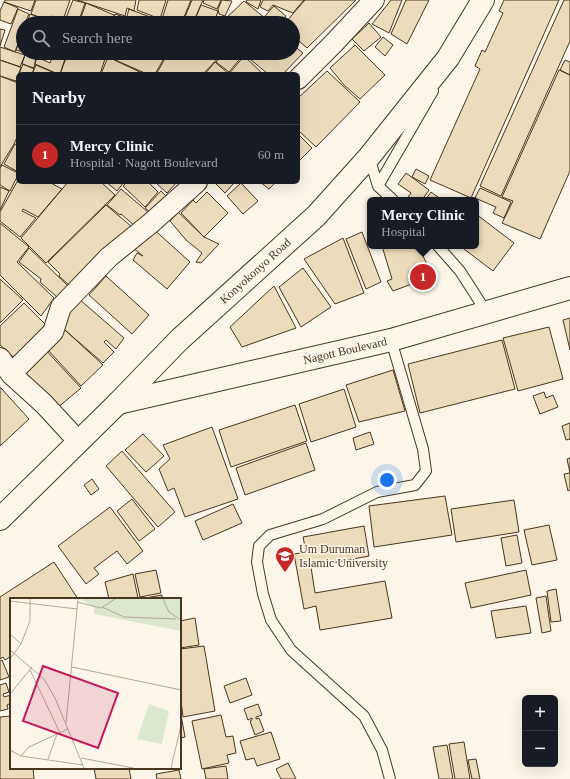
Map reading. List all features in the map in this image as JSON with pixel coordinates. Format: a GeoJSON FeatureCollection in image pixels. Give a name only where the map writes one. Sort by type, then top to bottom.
{"type":"FeatureCollection","features":[{"type":"Feature","properties":{"kind":"main road","name":"Konyokonyo Road"},"geometry":{"type":"LineString","coordinates":[[0,519],[118,403],[179,340],[316,216],[369,157],[448,58],[483,0]]}},
{"type":"Feature","properties":{"kind":"main road","name":"Nagott Boulevard"},"geometry":{"type":"LineString","coordinates":[[118,403],[391,340],[570,288]]}},
{"type":"Feature","properties":{"kind":"street"},"geometry":{"type":"LineString","coordinates":[[300,77],[374,0]]}},
{"type":"Feature","properties":{"kind":"street"},"geometry":{"type":"LineString","coordinates":[[11,374],[53,332],[61,307],[109,258],[195,184]]}},
{"type":"Feature","properties":{"kind":"street"},"geometry":{"type":"LineString","coordinates":[[0,358],[11,374],[44,404],[79,442]]}},
{"type":"Feature","properties":{"kind":"lane"},"geometry":{"type":"LineString","coordinates":[[378,186],[486,0]]}},
{"type":"Feature","properties":{"kind":"lane"},"geometry":{"type":"LineString","coordinates":[[369,157],[378,186],[390,197]]}},
{"type":"Feature","properties":{"kind":"lane"},"geometry":{"type":"LineString","coordinates":[[441,249],[460,271],[488,312]]}},
{"type":"Feature","properties":{"kind":"lane"},"geometry":{"type":"LineString","coordinates":[[390,779],[382,750],[364,716],[291,650],[271,620],[263,594],[257,562],[259,546],[270,535],[323,519],[377,492],[416,485],[426,471],[423,449],[391,340]]}},
{"type":"Feature","properties":{"kind":"building"},"geometry":{"type":"Polygon","coordinates":[[[5,0],[35,0],[31,11],[4,2],[5,0]]]}},
{"type":"Feature","properties":{"kind":"building"},"geometry":{"type":"Polygon","coordinates":[[[36,0],[70,0],[64,16],[36,16],[31,14],[36,0]]]}},
{"type":"Feature","properties":{"kind":"building"},"geometry":{"type":"Polygon","coordinates":[[[73,0],[85,3],[80,16],[67,16],[73,0]]]}},
{"type":"Feature","properties":{"kind":"building"},"geometry":{"type":"Polygon","coordinates":[[[77,0],[136,0],[134,11],[127,8],[125,16],[77,0]]]}},
{"type":"Feature","properties":{"kind":"building"},"geometry":{"type":"Polygon","coordinates":[[[139,0],[166,0],[161,16],[152,16],[137,10],[139,0]]]}},
{"type":"Feature","properties":{"kind":"building"},"geometry":{"type":"Polygon","coordinates":[[[168,0],[191,0],[184,16],[163,16],[168,0]]]}},
{"type":"Feature","properties":{"kind":"building"},"geometry":{"type":"Polygon","coordinates":[[[192,0],[203,0],[196,16],[185,16],[192,0]]]}},
{"type":"Feature","properties":{"kind":"building"},"geometry":{"type":"Polygon","coordinates":[[[204,0],[221,0],[217,9],[203,3],[204,0]]]}},
{"type":"Feature","properties":{"kind":"building"},"geometry":{"type":"Polygon","coordinates":[[[222,0],[232,1],[225,16],[219,14],[218,9],[222,0]]]}},
{"type":"Feature","properties":{"kind":"building"},"geometry":{"type":"Polygon","coordinates":[[[247,0],[261,0],[258,9],[246,2],[247,0]]]}},
{"type":"Feature","properties":{"kind":"building"},"geometry":{"type":"Polygon","coordinates":[[[263,0],[304,0],[293,13],[273,5],[268,11],[260,7],[263,0]]]}},
{"type":"Feature","properties":{"kind":"building"},"geometry":{"type":"Polygon","coordinates":[[[305,0],[356,0],[307,48],[300,42],[300,16],[291,16],[305,0]]]}},
{"type":"Feature","properties":{"kind":"building"},"geometry":{"type":"Polygon","coordinates":[[[391,0],[402,0],[389,33],[372,24],[391,0]]]}},
{"type":"Feature","properties":{"kind":"building"},"geometry":{"type":"Polygon","coordinates":[[[406,0],[429,0],[407,44],[391,34],[406,0]]]}},
{"type":"Feature","properties":{"kind":"building"},"geometry":{"type":"Polygon","coordinates":[[[504,0],[559,0],[471,197],[469,197],[430,180],[480,69],[475,66],[482,50],[485,52],[503,13],[499,11],[504,0]]]}},
{"type":"Feature","properties":{"kind":"building"},"geometry":{"type":"Polygon","coordinates":[[[564,0],[570,0],[570,41],[501,196],[480,186],[564,0]]]}},
{"type":"Feature","properties":{"kind":"building"},"geometry":{"type":"Polygon","coordinates":[[[244,1],[262,16],[228,16],[244,1]]]}},
{"type":"Feature","properties":{"kind":"building"},"geometry":{"type":"Polygon","coordinates":[[[4,2],[18,8],[11,24],[0,20],[0,11],[4,2]]]}},
{"type":"Feature","properties":{"kind":"building"},"geometry":{"type":"Polygon","coordinates":[[[86,3],[114,15],[114,16],[81,16],[86,3]]]}},
{"type":"Feature","properties":{"kind":"building"},"geometry":{"type":"Polygon","coordinates":[[[201,5],[218,11],[216,16],[196,16],[201,5]]]}},
{"type":"Feature","properties":{"kind":"building"},"geometry":{"type":"Polygon","coordinates":[[[274,6],[286,16],[265,16],[274,6]]]}},
{"type":"Feature","properties":{"kind":"building"},"geometry":{"type":"Polygon","coordinates":[[[18,9],[29,14],[28,16],[16,16],[15,52],[4,47],[18,9]]]}},
{"type":"Feature","properties":{"kind":"building"},"geometry":{"type":"Polygon","coordinates":[[[129,9],[148,16],[127,16],[129,9]]]}},
{"type":"Feature","properties":{"kind":"building"},"geometry":{"type":"Polygon","coordinates":[[[369,23],[381,37],[364,51],[352,39],[369,23]]]}},
{"type":"Feature","properties":{"kind":"building"},"geometry":{"type":"Polygon","coordinates":[[[0,29],[5,30],[0,46],[0,29]]]}},
{"type":"Feature","properties":{"kind":"building"},"geometry":{"type":"Polygon","coordinates":[[[383,37],[393,45],[385,56],[375,47],[383,37]]]}},
{"type":"Feature","properties":{"kind":"building"},"geometry":{"type":"Polygon","coordinates":[[[355,45],[385,75],[360,99],[344,85],[330,68],[355,45]]]}},
{"type":"Feature","properties":{"kind":"building"},"geometry":{"type":"Polygon","coordinates":[[[0,47],[16,52],[16,60],[23,60],[20,67],[0,60],[0,47]]]}},
{"type":"Feature","properties":{"kind":"building"},"geometry":{"type":"Polygon","coordinates":[[[0,60],[21,67],[19,72],[16,72],[16,81],[0,76],[0,60]]]}},
{"type":"Feature","properties":{"kind":"building"},"geometry":{"type":"Polygon","coordinates":[[[23,60],[36,60],[34,68],[22,64],[23,60]]]}},
{"type":"Feature","properties":{"kind":"building"},"geometry":{"type":"Polygon","coordinates":[[[36,60],[44,60],[50,63],[51,60],[65,60],[61,72],[53,72],[35,64],[36,60]]]}},
{"type":"Feature","properties":{"kind":"building"},"geometry":{"type":"Polygon","coordinates":[[[65,60],[105,60],[101,72],[61,72],[65,60]]]}},
{"type":"Feature","properties":{"kind":"building"},"geometry":{"type":"Polygon","coordinates":[[[107,60],[114,60],[140,72],[102,72],[107,60]]]}},
{"type":"Feature","properties":{"kind":"building"},"geometry":{"type":"Polygon","coordinates":[[[115,60],[163,60],[156,72],[142,72],[115,60]]]}},
{"type":"Feature","properties":{"kind":"building"},"geometry":{"type":"Polygon","coordinates":[[[164,60],[216,60],[205,72],[158,72],[164,60]]]}},
{"type":"Feature","properties":{"kind":"building"},"geometry":{"type":"Polygon","coordinates":[[[218,60],[239,60],[229,72],[216,62],[218,60]]]}},
{"type":"Feature","properties":{"kind":"building"},"geometry":{"type":"Polygon","coordinates":[[[241,60],[248,60],[261,72],[231,72],[241,60]]]}},
{"type":"Feature","properties":{"kind":"building"},"geometry":{"type":"Polygon","coordinates":[[[251,60],[296,60],[285,72],[266,72],[251,60]]]}},
{"type":"Feature","properties":{"kind":"building"},"geometry":{"type":"Polygon","coordinates":[[[565,60],[570,62],[570,75],[560,70],[565,60]]]}},
{"type":"Feature","properties":{"kind":"building"},"geometry":{"type":"Polygon","coordinates":[[[215,62],[227,72],[207,72],[215,62]]]}},
{"type":"Feature","properties":{"kind":"building"},"geometry":{"type":"Polygon","coordinates":[[[23,64],[34,69],[33,72],[20,72],[23,64]]]}},
{"type":"Feature","properties":{"kind":"building"},"geometry":{"type":"Polygon","coordinates":[[[36,65],[52,72],[33,72],[36,65]]]}},
{"type":"Feature","properties":{"kind":"building"},"geometry":{"type":"Polygon","coordinates":[[[559,70],[570,75],[570,171],[540,239],[502,223],[513,201],[502,197],[559,70]]]}},
{"type":"Feature","properties":{"kind":"building"},"geometry":{"type":"Polygon","coordinates":[[[327,71],[360,102],[316,147],[300,132],[300,96],[327,71]]]}},
{"type":"Feature","properties":{"kind":"building"},"geometry":{"type":"Polygon","coordinates":[[[0,76],[16,82],[16,140],[0,167],[0,76]]]}},
{"type":"Feature","properties":{"kind":"building"},"geometry":{"type":"Polygon","coordinates":[[[300,136],[312,148],[300,160],[300,136]]]}},
{"type":"Feature","properties":{"kind":"building"},"geometry":{"type":"Polygon","coordinates":[[[15,144],[16,144],[16,171],[4,164],[15,144]]]}},
{"type":"Feature","properties":{"kind":"building"},"geometry":{"type":"Polygon","coordinates":[[[2,165],[16,172],[16,179],[10,191],[0,185],[0,168],[2,165]]]}},
{"type":"Feature","properties":{"kind":"building"},"geometry":{"type":"Polygon","coordinates":[[[416,169],[429,176],[425,184],[412,177],[416,169]]]}},
{"type":"Feature","properties":{"kind":"building"},"geometry":{"type":"Polygon","coordinates":[[[406,173],[429,190],[424,197],[408,197],[411,193],[398,184],[406,173]]]}},
{"type":"Feature","properties":{"kind":"building"},"geometry":{"type":"Polygon","coordinates":[[[16,184],[53,184],[62,189],[38,217],[23,209],[22,211],[36,218],[20,237],[0,221],[0,212],[16,184]]]}},
{"type":"Feature","properties":{"kind":"building"},"geometry":{"type":"Polygon","coordinates":[[[66,184],[103,184],[115,195],[46,263],[21,238],[66,184]]]}},
{"type":"Feature","properties":{"kind":"building"},"geometry":{"type":"Polygon","coordinates":[[[108,184],[122,184],[117,191],[108,184]]]}},
{"type":"Feature","properties":{"kind":"building"},"geometry":{"type":"Polygon","coordinates":[[[125,184],[150,184],[158,192],[145,207],[123,186],[125,184]]]}},
{"type":"Feature","properties":{"kind":"building"},"geometry":{"type":"Polygon","coordinates":[[[157,184],[175,184],[167,193],[157,184]]]}},
{"type":"Feature","properties":{"kind":"building"},"geometry":{"type":"Polygon","coordinates":[[[216,184],[233,184],[225,193],[216,184]]]}},
{"type":"Feature","properties":{"kind":"building"},"geometry":{"type":"Polygon","coordinates":[[[240,184],[242,184],[258,201],[243,214],[227,196],[240,184]]]}},
{"type":"Feature","properties":{"kind":"building"},"geometry":{"type":"Polygon","coordinates":[[[263,184],[274,184],[269,189],[263,184]]]}},
{"type":"Feature","properties":{"kind":"building"},"geometry":{"type":"Polygon","coordinates":[[[0,187],[9,191],[0,210],[0,187]]]}},
{"type":"Feature","properties":{"kind":"building"},"geometry":{"type":"Polygon","coordinates":[[[480,188],[511,202],[504,218],[493,213],[496,207],[479,200],[479,197],[476,197],[480,188]]]}},
{"type":"Feature","properties":{"kind":"building"},"geometry":{"type":"Polygon","coordinates":[[[121,189],[148,212],[136,227],[121,214],[120,215],[107,205],[121,189]]]}},
{"type":"Feature","properties":{"kind":"building"},"geometry":{"type":"Polygon","coordinates":[[[161,191],[166,196],[150,212],[145,208],[161,191]]]}},
{"type":"Feature","properties":{"kind":"building"},"geometry":{"type":"Polygon","coordinates":[[[207,192],[228,213],[204,237],[181,213],[193,200],[196,203],[207,192]]]}},
{"type":"Feature","properties":{"kind":"building"},"geometry":{"type":"Polygon","coordinates":[[[431,192],[438,197],[427,197],[431,192]]]}},
{"type":"Feature","properties":{"kind":"building"},"geometry":{"type":"Polygon","coordinates":[[[106,205],[132,227],[70,286],[59,276],[60,274],[48,262],[106,205]]]}},
{"type":"Feature","properties":{"kind":"building"},"geometry":{"type":"Polygon","coordinates":[[[178,212],[204,237],[219,244],[201,263],[196,262],[202,253],[186,240],[170,221],[178,212]]]}},
{"type":"Feature","properties":{"kind":"building"},"geometry":{"type":"Polygon","coordinates":[[[479,216],[514,243],[493,271],[464,249],[479,249],[479,216]]]}},
{"type":"Feature","properties":{"kind":"building"},"geometry":{"type":"Polygon","coordinates":[[[0,223],[29,247],[17,262],[54,298],[41,316],[0,275],[0,223]]]}},
{"type":"Feature","properties":{"kind":"building"},"geometry":{"type":"Polygon","coordinates":[[[150,226],[190,262],[167,289],[133,260],[137,253],[143,256],[133,248],[150,226]]]}},
{"type":"Feature","properties":{"kind":"building"},"geometry":{"type":"Polygon","coordinates":[[[362,232],[367,249],[368,249],[381,282],[366,289],[346,239],[362,232]]]}},
{"type":"Feature","properties":{"kind":"building"},"geometry":{"type":"Polygon","coordinates":[[[343,238],[364,293],[335,304],[304,259],[343,238]]]}},
{"type":"Feature","properties":{"kind":"building"},"geometry":{"type":"Polygon","coordinates":[[[29,248],[68,286],[58,298],[40,282],[41,279],[19,262],[29,248]]]}},
{"type":"Feature","properties":{"kind":"building"},"geometry":{"type":"Polygon","coordinates":[[[383,249],[420,249],[433,276],[393,291],[387,281],[392,279],[383,249]]]}},
{"type":"Feature","properties":{"kind":"building"},"geometry":{"type":"Polygon","coordinates":[[[303,268],[331,307],[301,327],[279,287],[303,268]]]}},
{"type":"Feature","properties":{"kind":"building"},"geometry":{"type":"Polygon","coordinates":[[[106,276],[149,315],[132,334],[89,295],[106,276]]]}},
{"type":"Feature","properties":{"kind":"building"},"geometry":{"type":"Polygon","coordinates":[[[0,279],[23,300],[0,323],[0,279]]]}},
{"type":"Feature","properties":{"kind":"building"},"geometry":{"type":"Polygon","coordinates":[[[274,286],[296,328],[242,347],[230,327],[274,286]]]}},
{"type":"Feature","properties":{"kind":"building"},"geometry":{"type":"Polygon","coordinates":[[[79,299],[124,338],[116,349],[106,340],[104,342],[114,352],[103,363],[59,325],[79,299]]]}},
{"type":"Feature","properties":{"kind":"building"},"geometry":{"type":"Polygon","coordinates":[[[24,303],[49,328],[19,362],[0,345],[0,326],[24,303]]]}},
{"type":"Feature","properties":{"kind":"building"},"geometry":{"type":"Polygon","coordinates":[[[570,318],[570,350],[563,320],[570,318]]]}},
{"type":"Feature","properties":{"kind":"building"},"geometry":{"type":"Polygon","coordinates":[[[549,327],[563,379],[518,391],[503,338],[549,327]]]}},
{"type":"Feature","properties":{"kind":"building"},"geometry":{"type":"Polygon","coordinates":[[[64,329],[103,365],[81,386],[48,350],[64,329]]]}},
{"type":"Feature","properties":{"kind":"building"},"geometry":{"type":"Polygon","coordinates":[[[502,340],[515,389],[420,413],[408,364],[502,340]]]}},
{"type":"Feature","properties":{"kind":"building"},"geometry":{"type":"Polygon","coordinates":[[[43,347],[81,388],[56,409],[20,372],[43,347]]]}},
{"type":"Feature","properties":{"kind":"building"},"geometry":{"type":"Polygon","coordinates":[[[393,370],[405,411],[359,422],[346,385],[393,370]]]}},
{"type":"Feature","properties":{"kind":"building"},"geometry":{"type":"Polygon","coordinates":[[[0,387],[29,419],[0,446],[0,387]]]}},
{"type":"Feature","properties":{"kind":"building"},"geometry":{"type":"Polygon","coordinates":[[[344,389],[356,427],[311,442],[299,404],[344,389]]]}},
{"type":"Feature","properties":{"kind":"building"},"geometry":{"type":"Polygon","coordinates":[[[544,392],[546,398],[553,395],[558,407],[540,414],[533,396],[544,392]]]}},
{"type":"Feature","properties":{"kind":"building"},"geometry":{"type":"Polygon","coordinates":[[[295,405],[307,441],[231,467],[219,430],[295,405]]]}},
{"type":"Feature","properties":{"kind":"building"},"geometry":{"type":"Polygon","coordinates":[[[570,423],[570,439],[566,440],[562,426],[570,423]]]}},
{"type":"Feature","properties":{"kind":"building"},"geometry":{"type":"Polygon","coordinates":[[[212,427],[238,499],[185,517],[174,488],[168,491],[159,469],[170,459],[163,445],[212,427]]]}},
{"type":"Feature","properties":{"kind":"building"},"geometry":{"type":"Polygon","coordinates":[[[370,432],[374,444],[356,450],[353,438],[370,432]]]}},
{"type":"Feature","properties":{"kind":"building"},"geometry":{"type":"Polygon","coordinates":[[[143,434],[164,456],[146,472],[125,450],[143,434]]]}},
{"type":"Feature","properties":{"kind":"building"},"geometry":{"type":"Polygon","coordinates":[[[306,443],[315,470],[245,495],[236,468],[306,443]]]}},
{"type":"Feature","properties":{"kind":"building"},"geometry":{"type":"Polygon","coordinates":[[[122,451],[175,512],[158,527],[106,466],[122,451]]]}},
{"type":"Feature","properties":{"kind":"building"},"geometry":{"type":"Polygon","coordinates":[[[570,458],[570,473],[567,459],[570,458]]]}},
{"type":"Feature","properties":{"kind":"building"},"geometry":{"type":"Polygon","coordinates":[[[570,473],[570,490],[568,491],[564,474],[570,473]]]}},
{"type":"Feature","properties":{"kind":"building"},"geometry":{"type":"Polygon","coordinates":[[[92,479],[99,489],[91,495],[84,485],[92,479]]]}},
{"type":"Feature","properties":{"kind":"building"},"geometry":{"type":"Polygon","coordinates":[[[445,496],[452,535],[374,547],[369,506],[445,496]]]}},
{"type":"Feature","properties":{"kind":"building"},"geometry":{"type":"Polygon","coordinates":[[[132,499],[155,529],[139,541],[117,511],[132,499]]]}},
{"type":"Feature","properties":{"kind":"building"},"geometry":{"type":"Polygon","coordinates":[[[514,500],[519,532],[456,542],[451,509],[514,500]]]}},
{"type":"Feature","properties":{"kind":"building"},"geometry":{"type":"Polygon","coordinates":[[[233,504],[242,523],[203,540],[195,521],[233,504]]]}},
{"type":"Feature","properties":{"kind":"building"},"geometry":{"type":"Polygon","coordinates":[[[110,507],[143,551],[127,564],[117,551],[94,568],[99,574],[86,584],[58,546],[110,507]]]}},
{"type":"Feature","properties":{"kind":"building"},"geometry":{"type":"Polygon","coordinates":[[[549,525],[557,560],[532,565],[524,530],[549,525]]]}},
{"type":"Feature","properties":{"kind":"building"},"geometry":{"type":"Polygon","coordinates":[[[364,526],[369,556],[311,567],[315,593],[385,581],[392,618],[320,630],[316,606],[304,609],[294,554],[306,552],[303,537],[364,526]]]}},
{"type":"Feature","properties":{"kind":"building"},"geometry":{"type":"Polygon","coordinates":[[[517,535],[522,563],[506,566],[501,538],[517,535]]]}},
{"type":"Feature","properties":{"kind":"building"},"geometry":{"type":"Polygon","coordinates":[[[54,562],[77,598],[10,598],[10,657],[5,660],[3,657],[0,659],[0,597],[54,562]]]}},
{"type":"Feature","properties":{"kind":"building"},"geometry":{"type":"Polygon","coordinates":[[[156,570],[161,593],[140,597],[135,574],[156,570]]]}},
{"type":"Feature","properties":{"kind":"building"},"geometry":{"type":"Polygon","coordinates":[[[526,570],[531,595],[471,608],[465,583],[526,570]]]}},
{"type":"Feature","properties":{"kind":"building"},"geometry":{"type":"Polygon","coordinates":[[[133,574],[138,598],[109,598],[105,582],[133,574]]]}},
{"type":"Feature","properties":{"kind":"building"},"geometry":{"type":"Polygon","coordinates":[[[556,589],[561,621],[551,622],[547,591],[556,589]]]}},
{"type":"Feature","properties":{"kind":"building"},"geometry":{"type":"Polygon","coordinates":[[[162,595],[162,598],[146,598],[162,595]]]}},
{"type":"Feature","properties":{"kind":"building"},"geometry":{"type":"Polygon","coordinates":[[[546,596],[551,631],[542,633],[536,598],[546,596]]]}},
{"type":"Feature","properties":{"kind":"building"},"geometry":{"type":"Polygon","coordinates":[[[526,606],[531,633],[496,638],[491,611],[526,606]]]}},
{"type":"Feature","properties":{"kind":"building"},"geometry":{"type":"Polygon","coordinates":[[[195,618],[199,645],[181,648],[181,621],[195,618]]]}},
{"type":"Feature","properties":{"kind":"building"},"geometry":{"type":"Polygon","coordinates":[[[204,646],[215,711],[183,717],[181,700],[181,649],[204,646]]]}},
{"type":"Feature","properties":{"kind":"building"},"geometry":{"type":"Polygon","coordinates":[[[2,660],[9,677],[0,680],[0,661],[2,660]]]}},
{"type":"Feature","properties":{"kind":"building"},"geometry":{"type":"Polygon","coordinates":[[[246,678],[252,695],[230,703],[224,686],[246,678]]]}},
{"type":"Feature","properties":{"kind":"building"},"geometry":{"type":"Polygon","coordinates":[[[6,683],[9,692],[3,694],[4,697],[10,695],[10,704],[7,705],[8,709],[0,711],[0,685],[6,683]]]}},
{"type":"Feature","properties":{"kind":"building"},"geometry":{"type":"Polygon","coordinates":[[[258,704],[262,715],[256,717],[256,719],[259,718],[264,731],[255,735],[250,721],[252,718],[248,720],[244,709],[258,704]]]}},
{"type":"Feature","properties":{"kind":"building"},"geometry":{"type":"Polygon","coordinates":[[[181,715],[185,737],[181,738],[181,715]]]}},
{"type":"Feature","properties":{"kind":"building"},"geometry":{"type":"Polygon","coordinates":[[[221,715],[226,737],[233,736],[236,753],[227,755],[229,763],[202,769],[192,721],[221,715]]]}},
{"type":"Feature","properties":{"kind":"building"},"geometry":{"type":"Polygon","coordinates":[[[10,716],[10,769],[33,769],[34,779],[0,779],[0,717],[10,716]]]}},
{"type":"Feature","properties":{"kind":"building"},"geometry":{"type":"Polygon","coordinates":[[[271,732],[280,759],[257,766],[254,758],[246,760],[240,741],[271,732]]]}},
{"type":"Feature","properties":{"kind":"building"},"geometry":{"type":"Polygon","coordinates":[[[464,742],[470,779],[455,779],[449,744],[464,742]]]}},
{"type":"Feature","properties":{"kind":"building"},"geometry":{"type":"Polygon","coordinates":[[[447,745],[453,779],[439,779],[433,747],[447,745]]]}},
{"type":"Feature","properties":{"kind":"building"},"geometry":{"type":"Polygon","coordinates":[[[476,759],[480,779],[472,779],[468,760],[476,759]]]}},
{"type":"Feature","properties":{"kind":"building"},"geometry":{"type":"Polygon","coordinates":[[[288,763],[296,779],[281,779],[276,769],[288,763]]]}},
{"type":"Feature","properties":{"kind":"building"},"geometry":{"type":"Polygon","coordinates":[[[226,766],[228,779],[206,779],[204,769],[226,766]]]}},
{"type":"Feature","properties":{"kind":"building"},"geometry":{"type":"Polygon","coordinates":[[[94,769],[129,769],[131,779],[96,779],[94,769]]]}},
{"type":"Feature","properties":{"kind":"building"},"geometry":{"type":"Polygon","coordinates":[[[179,770],[181,779],[157,779],[156,774],[179,770]]]}},
{"type":"Feature","properties":{"kind":"place","name":"Mercy Clinic"},"geometry":{"type":"Point","coordinates":[423,277]}},
{"type":"Feature","properties":{"kind":"place","name":"Um Duruman Islamic University"},"geometry":{"type":"Point","coordinates":[285,573]}}]}
